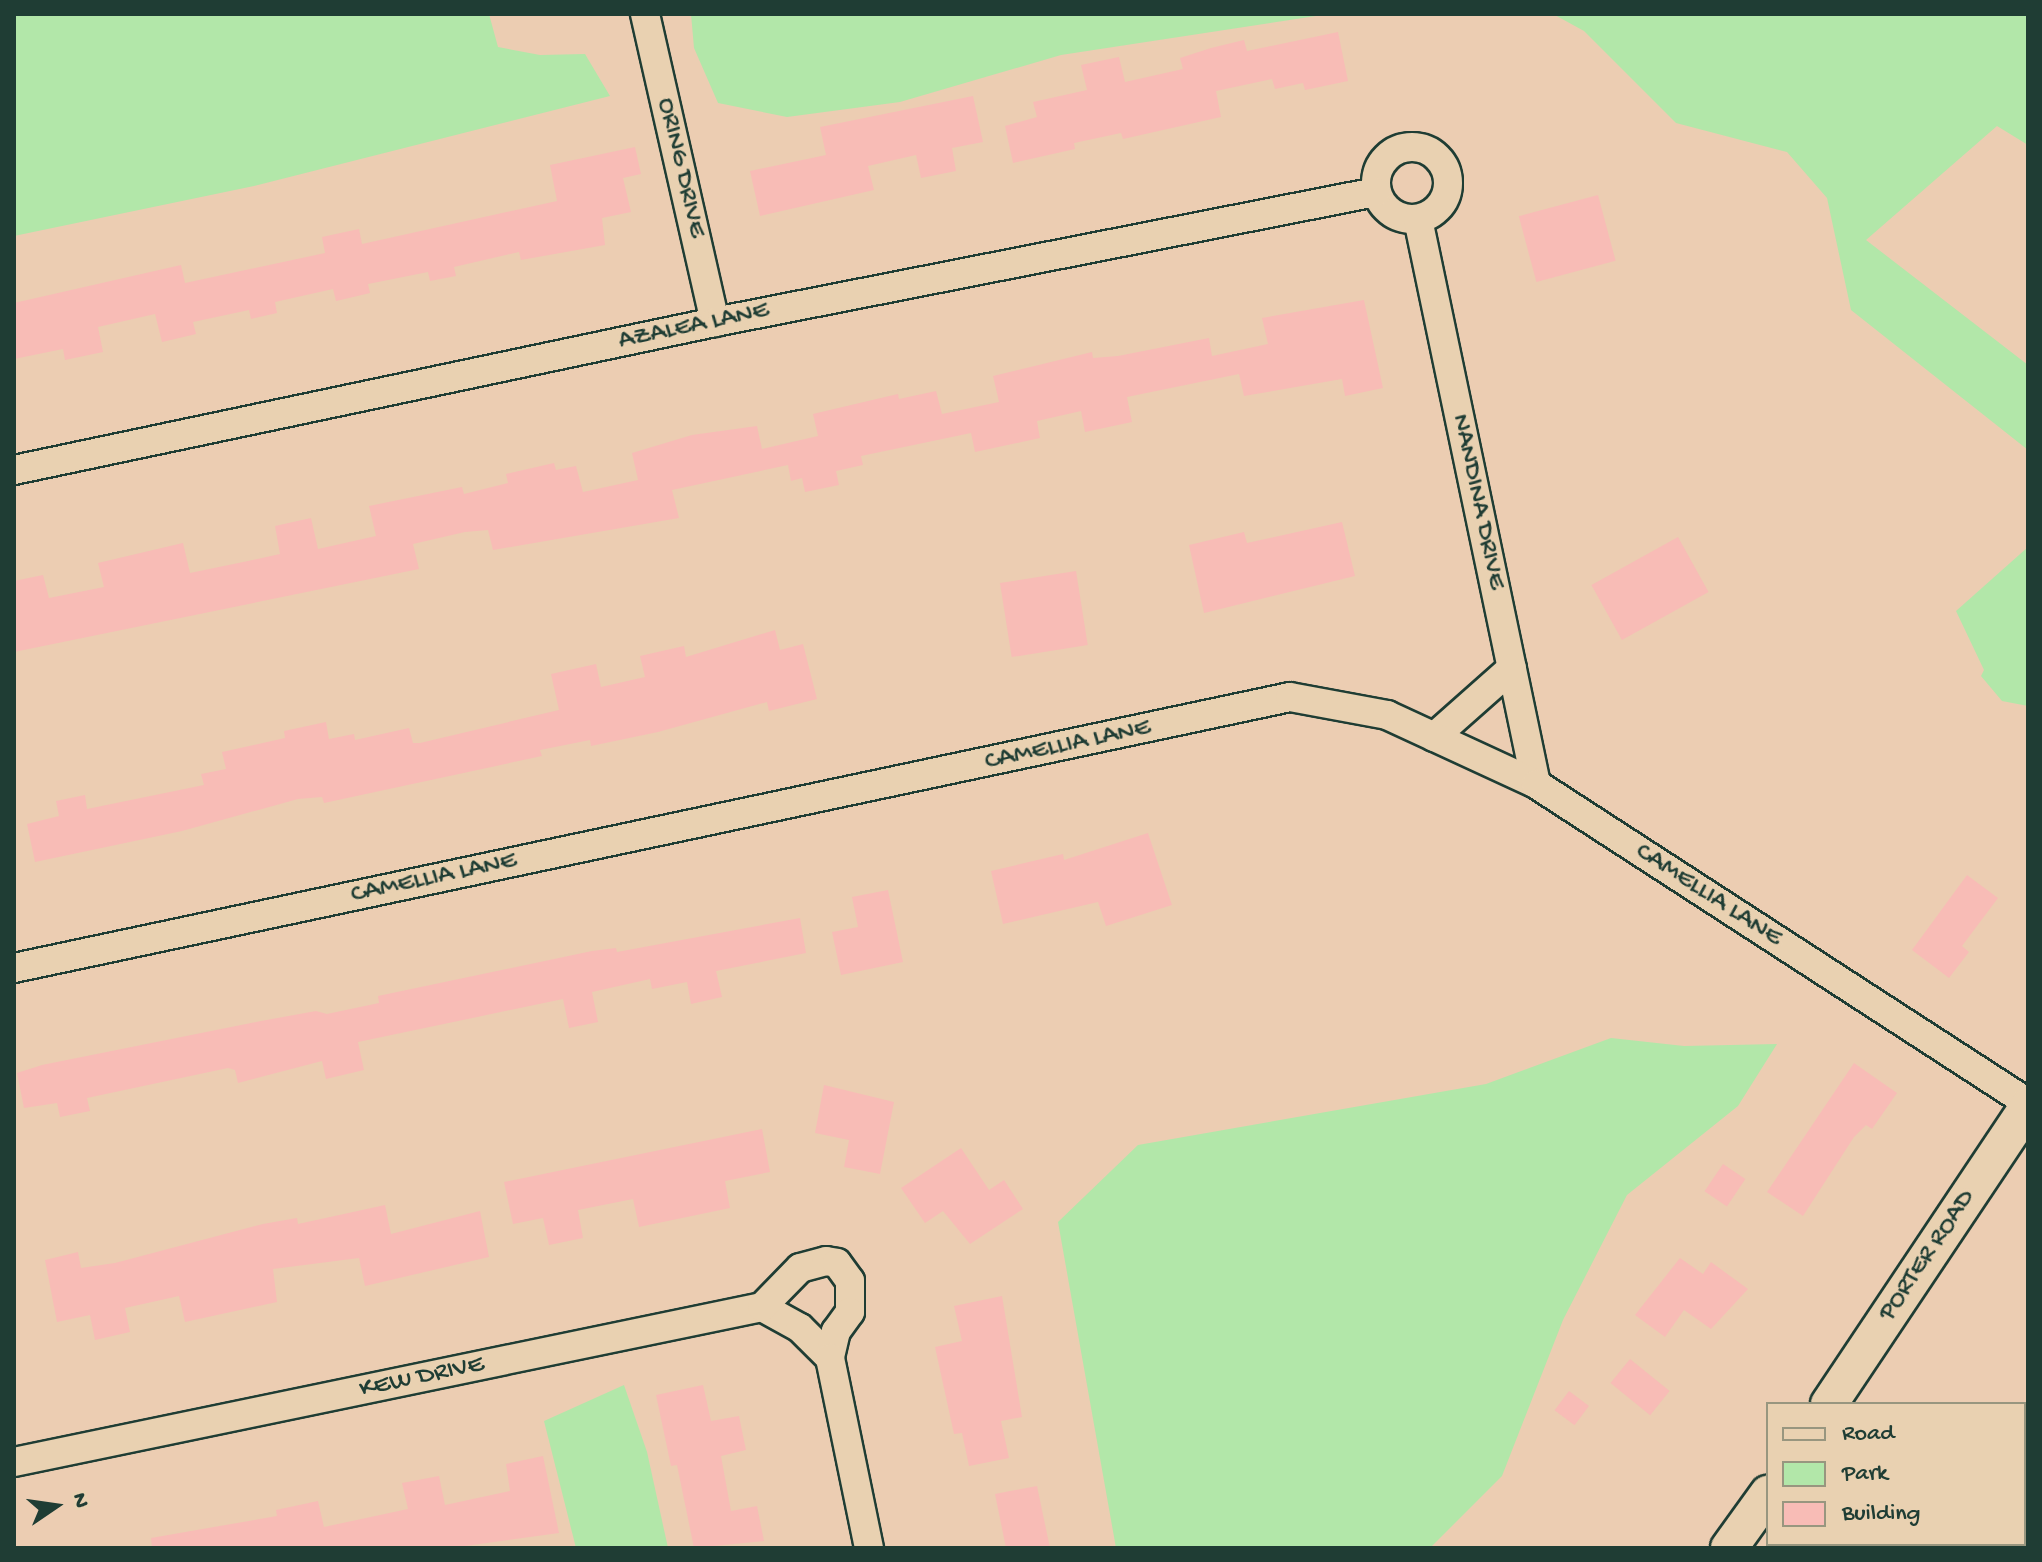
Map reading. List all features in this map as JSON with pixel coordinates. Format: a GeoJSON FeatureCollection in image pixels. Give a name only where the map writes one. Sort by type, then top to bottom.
{"type":"FeatureCollection","features":[{"type":"Feature","properties":{"kind":"main road","name":"PORTER ROAD"},"geometry":{"type":"LineString","coordinates":[[1830,1402],[2028,1105]]}},
{"type":"Feature","properties":{"kind":"main road"},"geometry":{"type":"LineString","coordinates":[[1729,1548],[1766,1497]]}},
{"type":"Feature","properties":{"kind":"street","name":"ORING DRIVE"},"geometry":{"type":"LineString","coordinates":[[645,14],[715,322]]}},
{"type":"Feature","properties":{"kind":"street"},"geometry":{"type":"LineString","coordinates":[[1408,148],[1432,153],[1441,162],[1448,185],[1439,207],[1418,219],[1388,210],[1376,192],[1376,179],[1386,157],[1408,148]]}},
{"type":"Feature","properties":{"kind":"street","name":"AZALEA LANE"},"geometry":{"type":"LineString","coordinates":[[14,470],[715,322],[1376,192]]}},
{"type":"Feature","properties":{"kind":"street","name":"NANDINA DRIVE"},"geometry":{"type":"LineString","coordinates":[[1418,219],[1536,784]]}},
{"type":"Feature","properties":{"kind":"street"},"geometry":{"type":"LineString","coordinates":[[1434,737],[1512,668]]}},
{"type":"Feature","properties":{"kind":"street","name":"CAMELLIA LANE"},"geometry":{"type":"LineString","coordinates":[[14,968],[1290,697],[1387,715],[1536,784],[2028,1105]]}},
{"type":"Feature","properties":{"kind":"street"},"geometry":{"type":"LineString","coordinates":[[830,1358],[800,1328],[762,1307],[788,1279],[814,1262],[837,1263],[850,1281],[850,1312],[836,1331],[830,1358],[869,1548]]}},
{"type":"Feature","properties":{"kind":"street","name":"KEW DRIVE"},"geometry":{"type":"LineString","coordinates":[[14,1462],[762,1307]]}},
{"type":"Feature","properties":{"kind":"green space"},"geometry":{"type":"Polygon","coordinates":[[[14,14],[489,14],[498,47],[540,55],[585,54],[610,96],[254,186],[14,236],[14,14]]]}},
{"type":"Feature","properties":{"kind":"green space"},"geometry":{"type":"Polygon","coordinates":[[[691,14],[1329,14],[1061,55],[900,102],[787,117],[718,103],[694,48],[691,14]]]}},
{"type":"Feature","properties":{"kind":"green space"},"geometry":{"type":"Polygon","coordinates":[[[1553,14],[2028,14],[2028,145],[1997,126],[1866,240],[2028,365],[2028,450],[1851,310],[1827,198],[1787,152],[1676,123],[1584,31],[1553,14]]]}},
{"type":"Feature","properties":{"kind":"green space"},"geometry":{"type":"Polygon","coordinates":[[[2028,547],[2028,706],[2002,701],[1981,676],[1984,670],[1956,611],[2028,547]]]}},
{"type":"Feature","properties":{"kind":"green space"},"geometry":{"type":"Polygon","coordinates":[[[1611,1038],[1684,1046],[1777,1044],[1738,1106],[1627,1195],[1563,1320],[1502,1476],[1430,1548],[1116,1548],[1058,1222],[1138,1145],[1486,1084],[1611,1038]]]}},
{"type":"Feature","properties":{"kind":"green space"},"geometry":{"type":"Polygon","coordinates":[[[624,1385],[647,1452],[668,1548],[576,1548],[544,1421],[624,1385]]]}},
{"type":"Feature","properties":{"kind":"building"},"geometry":{"type":"Polygon","coordinates":[[[1338,32],[1348,81],[1305,90],[1303,83],[1275,89],[1272,79],[1216,91],[1221,117],[1123,139],[1121,133],[1074,143],[1075,149],[1013,163],[1005,126],[1037,117],[1033,102],[1087,90],[1081,65],[1119,57],[1125,82],[1183,69],[1180,58],[1244,40],[1247,51],[1338,32]]]}},
{"type":"Feature","properties":{"kind":"building"},"geometry":{"type":"Polygon","coordinates":[[[973,96],[983,142],[952,148],[956,171],[921,178],[916,155],[868,166],[874,190],[760,216],[750,171],[826,155],[820,127],[973,96]]]}},
{"type":"Feature","properties":{"kind":"building"},"geometry":{"type":"Polygon","coordinates":[[[635,147],[641,174],[623,178],[631,212],[602,218],[605,245],[521,260],[519,252],[454,267],[456,276],[430,281],[428,272],[368,284],[370,293],[336,301],[333,289],[275,302],[277,313],[251,319],[249,310],[193,322],[196,334],[162,342],[155,314],[98,327],[103,352],[65,360],[63,349],[14,359],[14,303],[181,265],[185,283],[325,253],[322,237],[359,229],[362,244],[557,201],[550,165],[635,147]]]}},
{"type":"Feature","properties":{"kind":"building"},"geometry":{"type":"Polygon","coordinates":[[[1598,195],[1616,261],[1536,282],[1519,216],[1598,195]]]}},
{"type":"Feature","properties":{"kind":"building"},"geometry":{"type":"Polygon","coordinates":[[[1364,300],[1383,388],[1345,396],[1342,379],[1244,396],[1239,374],[1127,397],[1132,422],[1085,432],[1081,411],[1037,421],[1040,438],[975,452],[971,433],[861,456],[863,465],[836,471],[839,485],[805,492],[802,478],[791,481],[788,465],[672,490],[679,518],[493,550],[488,530],[465,532],[413,544],[419,569],[14,652],[14,581],[43,575],[49,598],[104,587],[98,563],[183,543],[190,573],[248,561],[280,554],[275,526],[311,518],[318,549],[376,536],[369,506],[462,487],[464,494],[508,483],[506,474],[554,463],[556,470],[576,466],[583,492],[638,480],[632,453],[692,435],[757,426],[762,449],[818,436],[813,414],[898,394],[899,399],[936,391],[942,414],[999,402],[993,376],[1092,352],[1093,358],[1118,356],[1209,338],[1212,356],[1268,344],[1262,318],[1364,300]]]}},
{"type":"Feature","properties":{"kind":"building"},"geometry":{"type":"Polygon","coordinates":[[[1342,522],[1355,576],[1204,613],[1189,545],[1244,532],[1247,543],[1342,522]]]}},
{"type":"Feature","properties":{"kind":"building"},"geometry":{"type":"Polygon","coordinates":[[[1678,537],[1709,592],[1622,640],[1591,585],[1678,537]]]}},
{"type":"Feature","properties":{"kind":"building"},"geometry":{"type":"Polygon","coordinates":[[[1076,571],[1088,645],[1012,657],[1000,583],[1076,571]]]}},
{"type":"Feature","properties":{"kind":"building"},"geometry":{"type":"Polygon","coordinates":[[[775,630],[780,650],[803,644],[817,699],[769,711],[767,702],[658,732],[591,746],[590,740],[540,750],[542,756],[324,803],[322,797],[298,799],[182,831],[35,862],[27,824],[59,816],[56,801],[85,795],[87,809],[204,785],[201,774],[226,769],[222,752],[285,738],[284,731],[326,722],[329,739],[354,734],[355,740],[409,728],[413,743],[420,743],[559,710],[551,674],[596,664],[601,687],[645,677],[640,656],[684,646],[686,657],[775,630]]]}},
{"type":"Feature","properties":{"kind":"building"},"geometry":{"type":"Polygon","coordinates":[[[1148,833],[1172,905],[1106,926],[1098,902],[1003,924],[991,871],[1063,854],[1064,860],[1148,833]]]}},
{"type":"Feature","properties":{"kind":"building"},"geometry":{"type":"Polygon","coordinates":[[[1967,875],[1998,898],[1962,946],[1969,952],[1949,978],[1912,950],[1967,875]]]}},
{"type":"Feature","properties":{"kind":"building"},"geometry":{"type":"Polygon","coordinates":[[[888,890],[903,962],[841,975],[832,932],[858,927],[852,897],[888,890]]]}},
{"type":"Feature","properties":{"kind":"building"},"geometry":{"type":"Polygon","coordinates":[[[800,918],[806,953],[716,971],[722,997],[691,1004],[687,982],[652,989],[650,979],[592,992],[598,1022],[569,1028],[563,999],[358,1042],[364,1070],[326,1079],[322,1061],[238,1083],[235,1070],[228,1068],[87,1098],[90,1111],[60,1117],[57,1103],[24,1108],[17,1073],[42,1065],[316,1011],[327,1014],[379,1003],[378,996],[592,951],[616,948],[617,952],[800,918]]]}},
{"type":"Feature","properties":{"kind":"building"},"geometry":{"type":"Polygon","coordinates":[[[1854,1063],[1897,1093],[1872,1129],[1866,1125],[1854,1137],[1803,1216],[1767,1192],[1854,1063]]]}},
{"type":"Feature","properties":{"kind":"building"},"geometry":{"type":"Polygon","coordinates":[[[824,1085],[894,1102],[880,1174],[844,1167],[849,1140],[815,1133],[824,1085]]]}},
{"type":"Feature","properties":{"kind":"building"},"geometry":{"type":"Polygon","coordinates":[[[762,1129],[770,1172],[725,1181],[730,1208],[639,1227],[633,1199],[578,1210],[583,1238],[549,1245],[543,1218],[513,1224],[504,1182],[762,1129]]]}},
{"type":"Feature","properties":{"kind":"building"},"geometry":{"type":"Polygon","coordinates":[[[961,1148],[989,1190],[1004,1180],[1023,1209],[970,1244],[943,1211],[925,1223],[901,1188],[961,1148]]]}},
{"type":"Feature","properties":{"kind":"building"},"geometry":{"type":"Polygon","coordinates":[[[1723,1164],[1745,1179],[1727,1206],[1705,1191],[1723,1164]]]}},
{"type":"Feature","properties":{"kind":"building"},"geometry":{"type":"Polygon","coordinates":[[[385,1205],[391,1234],[480,1211],[489,1257],[365,1286],[359,1258],[273,1269],[277,1302],[185,1322],[179,1296],[125,1308],[130,1332],[95,1340],[90,1315],[57,1322],[45,1260],[78,1252],[81,1268],[115,1263],[263,1224],[297,1218],[298,1224],[385,1205]]]}},
{"type":"Feature","properties":{"kind":"building"},"geometry":{"type":"Polygon","coordinates":[[[1680,1258],[1703,1274],[1711,1262],[1748,1289],[1711,1329],[1684,1310],[1665,1337],[1635,1315],[1680,1258]]]}},
{"type":"Feature","properties":{"kind":"building"},"geometry":{"type":"Polygon","coordinates":[[[1002,1296],[1022,1417],[1001,1421],[1009,1458],[969,1466],[962,1433],[954,1434],[935,1347],[962,1341],[954,1306],[1002,1296]]]}},
{"type":"Feature","properties":{"kind":"building"},"geometry":{"type":"Polygon","coordinates":[[[1630,1359],[1670,1391],[1650,1415],[1610,1383],[1630,1359]]]}},
{"type":"Feature","properties":{"kind":"building"},"geometry":{"type":"Polygon","coordinates":[[[703,1385],[711,1421],[739,1416],[746,1450],[721,1456],[731,1511],[757,1506],[764,1541],[694,1548],[677,1465],[671,1466],[656,1395],[703,1385]]]}},
{"type":"Feature","properties":{"kind":"building"},"geometry":{"type":"Polygon","coordinates":[[[1569,1391],[1589,1406],[1575,1425],[1555,1410],[1569,1391]]]}},
{"type":"Feature","properties":{"kind":"building"},"geometry":{"type":"Polygon","coordinates":[[[543,1456],[559,1533],[451,1548],[152,1548],[151,1538],[277,1516],[276,1510],[318,1501],[324,1527],[408,1509],[402,1483],[439,1476],[445,1505],[510,1491],[506,1464],[543,1456]]]}},
{"type":"Feature","properties":{"kind":"building"},"geometry":{"type":"Polygon","coordinates":[[[1037,1486],[1050,1548],[1006,1548],[995,1494],[1037,1486]]]}}]}
